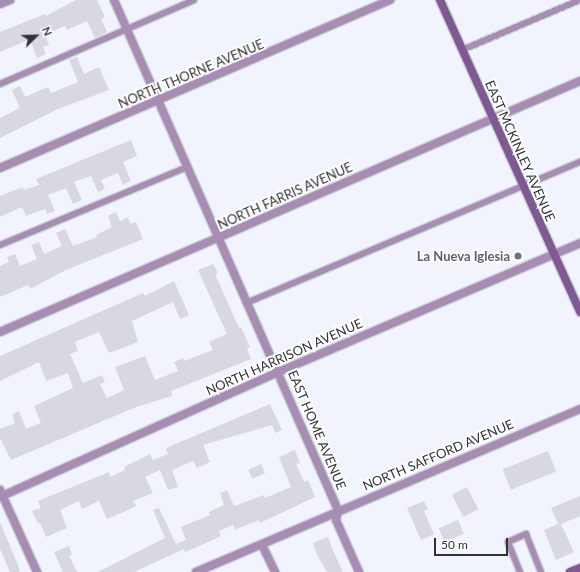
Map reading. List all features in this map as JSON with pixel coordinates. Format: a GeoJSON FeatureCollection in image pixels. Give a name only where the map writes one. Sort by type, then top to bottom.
{"type":"FeatureCollection","features":[{"type":"Feature","properties":{"kind":"main road","name":"EAST MCKINLEY AVENUE"},"geometry":{"type":"LineString","coordinates":[[440,0],[580,312]]}},
{"type":"Feature","properties":{"kind":"main road"},"geometry":{"type":"LineString","coordinates":[[570,572],[580,568]]}},
{"type":"Feature","properties":{"kind":"street"},"geometry":{"type":"LineString","coordinates":[[0,4],[10,0]]}},
{"type":"Feature","properties":{"kind":"street","name":"EAST HOME AVENUE"},"geometry":{"type":"LineString","coordinates":[[114,0],[338,510],[336,520],[359,572]]}},
{"type":"Feature","properties":{"kind":"street","name":"NORTH THORNE AVENUE"},"geometry":{"type":"LineString","coordinates":[[0,168],[158,102],[390,0]]}},
{"type":"Feature","properties":{"kind":"street","name":"NORTH FARRIS AVENUE"},"geometry":{"type":"LineString","coordinates":[[0,332],[220,239],[492,118],[580,81]]}},
{"type":"Feature","properties":{"kind":"street","name":"NORTH HARRISON AVENUE"},"geometry":{"type":"LineString","coordinates":[[1,495],[278,372],[580,243]]}},
{"type":"Feature","properties":{"kind":"street","name":"NORTH SAFFORD AVENUE"},"geometry":{"type":"LineString","coordinates":[[196,572],[262,545],[338,510],[580,409]]}},
{"type":"Feature","properties":{"kind":"street"},"geometry":{"type":"LineString","coordinates":[[1,495],[37,572]]}},
{"type":"Feature","properties":{"kind":"street"},"geometry":{"type":"LineString","coordinates":[[262,545],[275,572]]}},
{"type":"Feature","properties":{"kind":"lane"},"geometry":{"type":"LineString","coordinates":[[0,84],[194,0]]}},
{"type":"Feature","properties":{"kind":"lane"},"geometry":{"type":"LineString","coordinates":[[462,50],[580,0]]}},
{"type":"Feature","properties":{"kind":"lane"},"geometry":{"type":"LineString","coordinates":[[246,303],[580,162]]}},
{"type":"Feature","properties":{"kind":"lane"},"geometry":{"type":"LineString","coordinates":[[0,245],[187,167]]}},
{"type":"Feature","properties":{"kind":"lane"},"geometry":{"type":"LineString","coordinates":[[520,572],[508,542],[526,534],[541,572]]}},
{"type":"Feature","properties":{"kind":"building"},"geometry":{"type":"Polygon","coordinates":[[[76,0],[97,0],[105,17],[101,19],[107,32],[95,38],[87,21],[67,30],[65,26],[45,35],[49,45],[43,47],[46,54],[37,58],[30,39],[0,52],[0,32],[45,14],[46,16],[76,0]]]}},
{"type":"Feature","properties":{"kind":"building"},"geometry":{"type":"Polygon","coordinates":[[[77,57],[84,74],[99,67],[109,90],[58,109],[0,138],[0,118],[20,108],[12,90],[20,86],[25,97],[48,87],[51,93],[78,82],[69,60],[77,57]]]}},
{"type":"Feature","properties":{"kind":"building"},"geometry":{"type":"Polygon","coordinates":[[[131,140],[137,156],[123,162],[131,181],[123,185],[118,173],[101,180],[105,189],[98,192],[91,176],[74,182],[82,200],[73,204],[66,188],[48,195],[55,211],[47,214],[45,209],[26,216],[22,207],[0,217],[0,196],[23,187],[24,190],[39,185],[36,179],[131,140]]]}},
{"type":"Feature","properties":{"kind":"building"},"geometry":{"type":"Polygon","coordinates":[[[116,212],[120,221],[128,217],[130,224],[136,222],[143,239],[66,270],[30,289],[28,285],[0,297],[0,266],[9,262],[7,257],[15,254],[20,266],[37,259],[31,245],[39,242],[44,254],[62,246],[56,233],[65,229],[73,246],[97,237],[96,235],[112,227],[108,216],[116,212]]]}},
{"type":"Feature","properties":{"kind":"building"},"geometry":{"type":"Polygon","coordinates":[[[213,264],[218,273],[215,274],[239,328],[241,327],[250,347],[247,349],[251,359],[171,391],[172,396],[136,407],[11,460],[0,438],[0,429],[15,423],[12,414],[19,411],[26,429],[41,423],[34,406],[73,388],[68,373],[46,381],[39,362],[0,381],[0,356],[143,293],[145,296],[174,281],[189,315],[180,319],[173,302],[132,321],[138,342],[109,353],[99,332],[75,342],[78,351],[70,354],[83,383],[102,375],[105,382],[100,384],[107,398],[124,390],[115,367],[145,356],[155,380],[178,371],[174,362],[183,358],[184,361],[213,350],[209,342],[227,334],[198,270],[213,264]]]}},
{"type":"Feature","properties":{"kind":"building"},"geometry":{"type":"Polygon","coordinates":[[[270,404],[282,430],[275,433],[272,425],[203,445],[210,462],[197,468],[193,461],[172,470],[178,487],[168,490],[160,470],[145,477],[153,493],[133,501],[136,506],[128,510],[107,519],[99,501],[82,509],[79,501],[60,510],[67,528],[46,537],[40,523],[38,524],[32,511],[41,508],[38,501],[109,472],[110,477],[125,470],[124,467],[150,454],[153,460],[168,454],[166,448],[270,404]]]}},
{"type":"Feature","properties":{"kind":"building"},"geometry":{"type":"Polygon","coordinates":[[[295,450],[300,463],[296,464],[304,482],[308,480],[315,497],[260,523],[259,520],[235,530],[233,525],[219,531],[221,536],[213,540],[185,552],[184,549],[134,572],[98,572],[165,538],[153,510],[159,508],[176,544],[186,540],[181,527],[210,515],[209,512],[224,505],[220,493],[227,490],[234,506],[264,495],[265,498],[291,487],[279,457],[295,450]]]}},
{"type":"Feature","properties":{"kind":"building"},"geometry":{"type":"Polygon","coordinates":[[[548,451],[556,471],[511,490],[503,469],[548,451]]]}},
{"type":"Feature","properties":{"kind":"building"},"geometry":{"type":"Polygon","coordinates":[[[261,464],[265,473],[252,479],[248,470],[261,464]]]}},
{"type":"Feature","properties":{"kind":"building"},"geometry":{"type":"Polygon","coordinates":[[[467,487],[478,509],[463,517],[452,495],[467,487]]]}},
{"type":"Feature","properties":{"kind":"building"},"geometry":{"type":"Polygon","coordinates":[[[580,496],[580,516],[561,524],[574,552],[556,560],[544,530],[558,524],[551,508],[580,496]]]}},
{"type":"Feature","properties":{"kind":"building"},"geometry":{"type":"Polygon","coordinates":[[[424,501],[428,509],[424,511],[434,534],[421,540],[407,508],[424,501]]]}},
{"type":"Feature","properties":{"kind":"building"},"geometry":{"type":"Polygon","coordinates":[[[458,520],[464,534],[445,542],[439,528],[458,520]]]}},
{"type":"Feature","properties":{"kind":"building"},"geometry":{"type":"Polygon","coordinates":[[[0,522],[20,572],[10,572],[0,549],[0,522]]]}},
{"type":"Feature","properties":{"kind":"building"},"geometry":{"type":"Polygon","coordinates":[[[328,537],[343,572],[327,572],[318,557],[313,543],[328,537]]]}},
{"type":"Feature","properties":{"kind":"building"},"geometry":{"type":"Polygon","coordinates":[[[69,546],[72,555],[69,556],[77,572],[63,572],[54,552],[69,546]]]}},
{"type":"Feature","properties":{"kind":"place","name":"La Nueva Iglesia"},"geometry":{"type":"Point","coordinates":[518,256]}}]}
